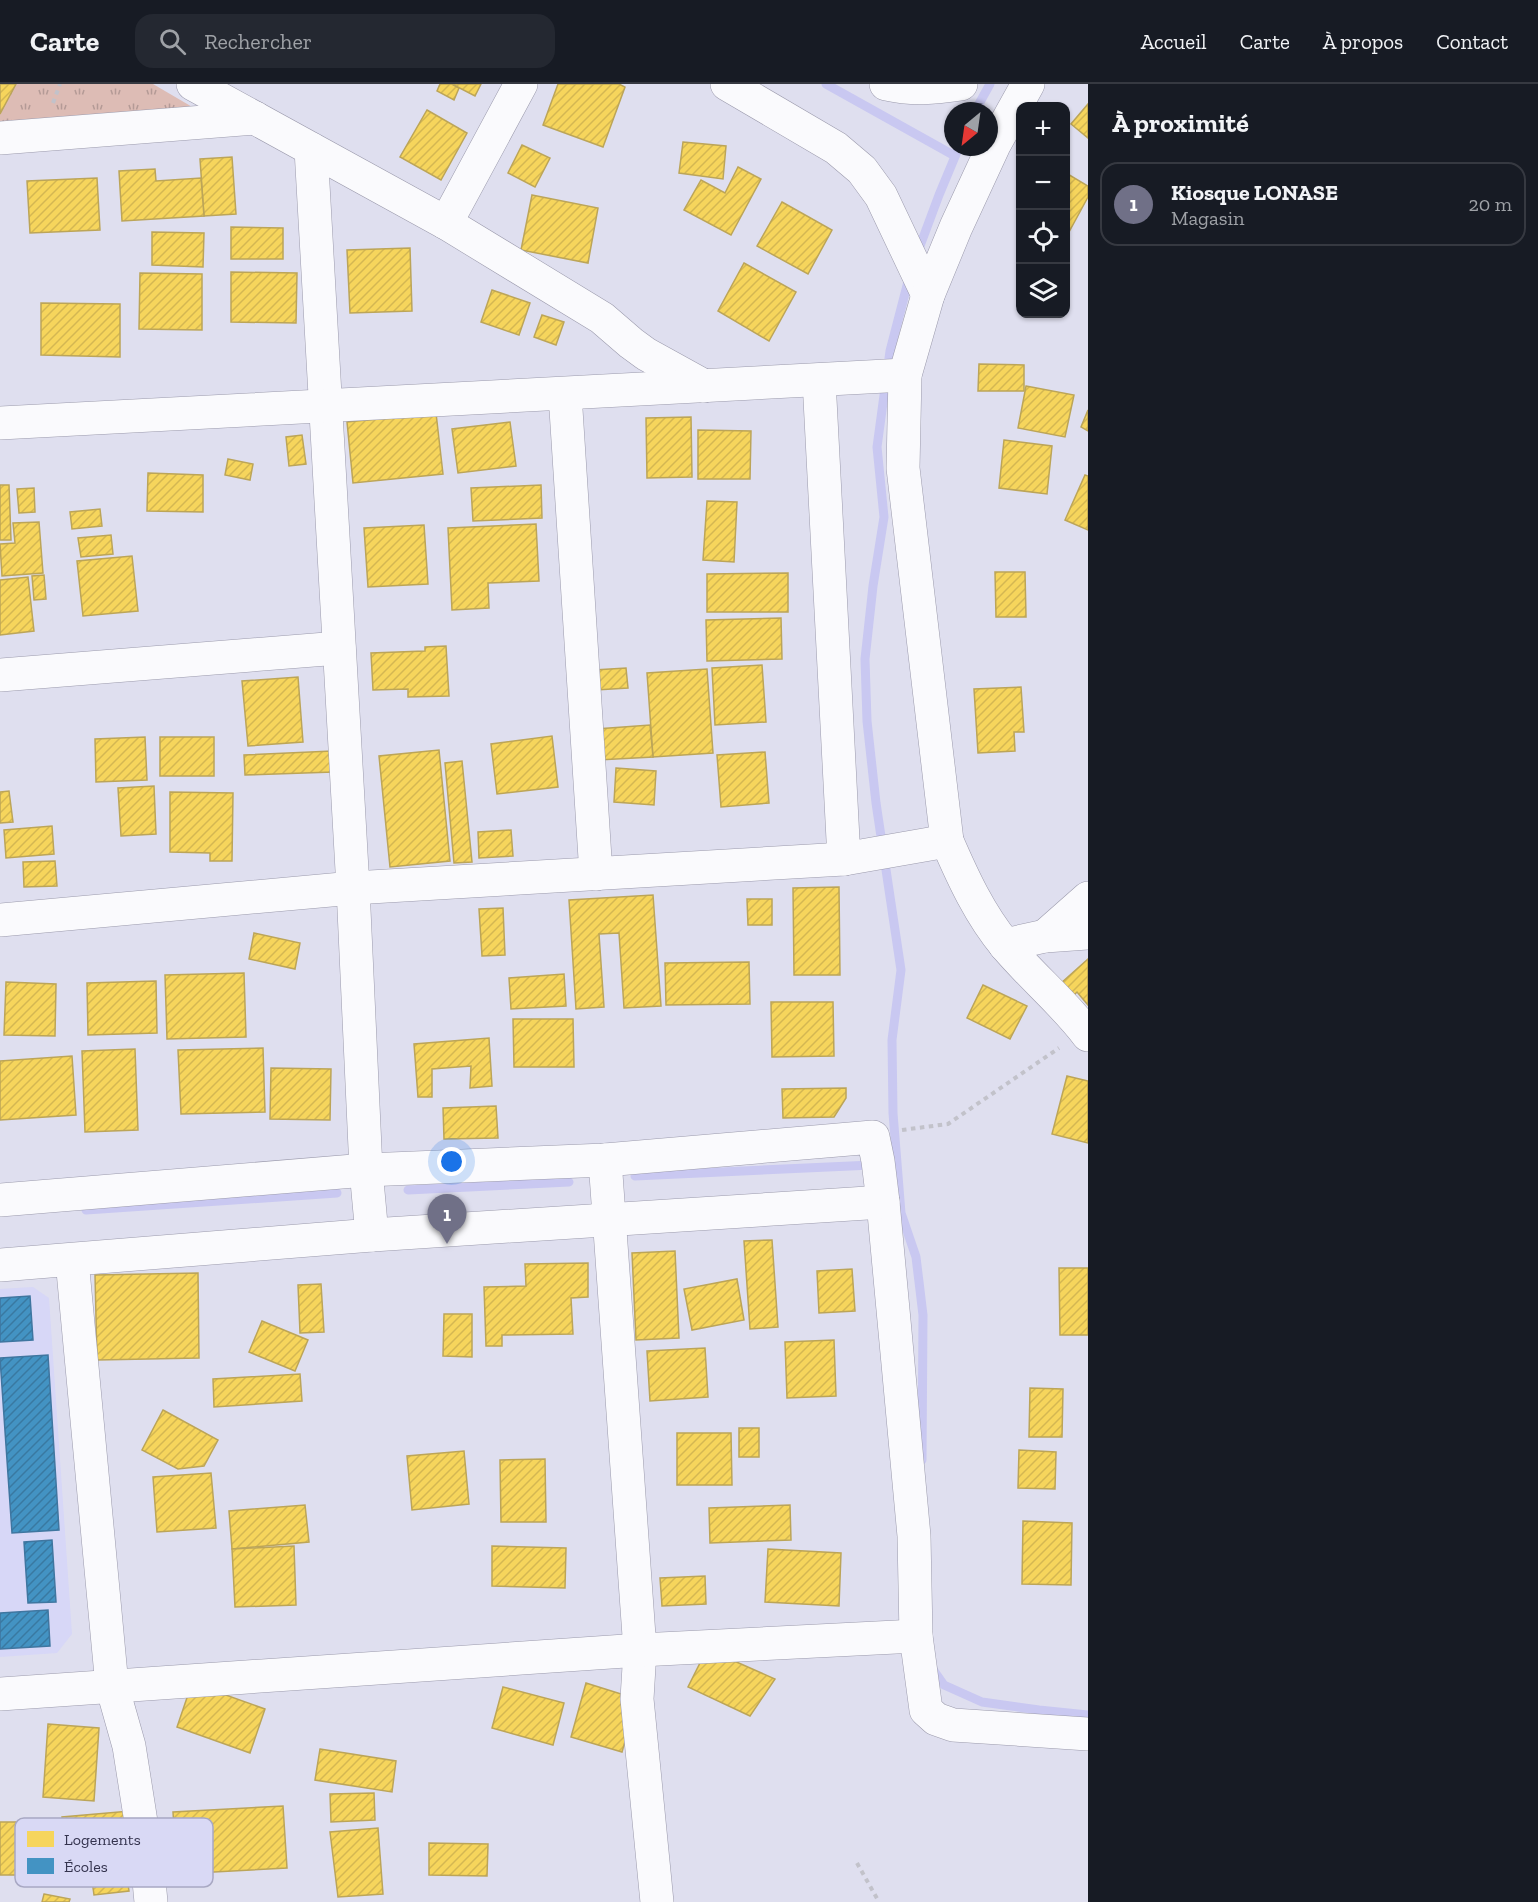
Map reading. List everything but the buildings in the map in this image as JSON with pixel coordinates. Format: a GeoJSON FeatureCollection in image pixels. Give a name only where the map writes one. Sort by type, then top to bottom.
{"type":"FeatureCollection","features":[{"type":"Feature","properties":{"kind":"street"},"geometry":{"type":"LineString","coordinates":[[193,84],[446,223],[602,318],[646,354],[704,386]]}},
{"type":"Feature","properties":{"kind":"street"},"geometry":{"type":"LineString","coordinates":[[446,223],[521,84]]}},
{"type":"Feature","properties":{"kind":"street"},"geometry":{"type":"LineString","coordinates":[[727,84],[836,148],[862,170],[881,196],[928,295]]}},
{"type":"Feature","properties":{"kind":"street"},"geometry":{"type":"LineString","coordinates":[[886,84],[903,88],[931,88],[961,84]]}},
{"type":"Feature","properties":{"kind":"street"},"geometry":{"type":"LineString","coordinates":[[1028,84],[994,145],[928,295],[905,375],[903,468],[948,841],[964,880],[981,911],[1005,945],[1086,1033]]}},
{"type":"Feature","properties":{"kind":"street"},"geometry":{"type":"LineString","coordinates":[[0,138],[255,118]]}},
{"type":"Feature","properties":{"kind":"street"},"geometry":{"type":"LineString","coordinates":[[311,148],[353,888],[366,1170],[372,1235]]}},
{"type":"Feature","properties":{"kind":"street"},"geometry":{"type":"LineString","coordinates":[[0,423],[905,375]]}},
{"type":"Feature","properties":{"kind":"street"},"geometry":{"type":"LineString","coordinates":[[819,380],[844,859]]}},
{"type":"Feature","properties":{"kind":"street"},"geometry":{"type":"LineString","coordinates":[[565,394],[596,874]]}},
{"type":"Feature","properties":{"kind":"street"},"geometry":{"type":"LineString","coordinates":[[0,675],[339,648]]}},
{"type":"Feature","properties":{"kind":"street"},"geometry":{"type":"LineString","coordinates":[[0,920],[353,888],[844,859],[948,841]]}},
{"type":"Feature","properties":{"kind":"street"},"geometry":{"type":"LineString","coordinates":[[1045,936],[1088,898]]}},
{"type":"Feature","properties":{"kind":"street"},"geometry":{"type":"LineString","coordinates":[[1005,945],[1045,936],[1088,933]]}},
{"type":"Feature","properties":{"kind":"street"},"geometry":{"type":"LineString","coordinates":[[0,1200],[366,1170],[605,1160],[873,1137],[883,1202],[914,1536],[916,1636],[926,1710],[936,1719],[953,1725],[1088,1734]]}},
{"type":"Feature","properties":{"kind":"street"},"geometry":{"type":"LineString","coordinates":[[605,1160],[640,1650],[637,1699],[657,1902],[651,1902]]}},
{"type":"Feature","properties":{"kind":"street"},"geometry":{"type":"LineString","coordinates":[[0,1265],[372,1235],[883,1202]]}},
{"type":"Feature","properties":{"kind":"street"},"geometry":{"type":"LineString","coordinates":[[72,1260],[112,1686],[129,1746],[140,1818]]}},
{"type":"Feature","properties":{"kind":"street"},"geometry":{"type":"LineString","coordinates":[[0,1694],[640,1650],[916,1636]]}},
{"type":"Feature","properties":{"kind":"street"},"geometry":{"type":"LineString","coordinates":[[150,1887],[151,1902]]}},
{"type":"Feature","properties":{"kind":"path"},"geometry":{"type":"LineString","coordinates":[[917,1129],[948,1124],[1086,1033]]}},
{"type":"Feature","properties":{"kind":"path"},"geometry":{"type":"LineString","coordinates":[[857,1863],[879,1902]]}},
{"type":"Feature","properties":{"kind":"shaded area"},"geometry":{"type":"Polygon","coordinates":[[[33,1287],[49,1298],[72,1634],[57,1653],[0,1657],[0,1289],[33,1287]]]}},
{"type":"Feature","properties":{"kind":"green space"},"geometry":{"type":"Polygon","coordinates":[[[0,84],[153,84],[206,115],[0,121],[0,84]]]}},
{"type":"Feature","properties":{"kind":"waterway"},"geometry":{"type":"LineString","coordinates":[[826,84],[944,150]]}},
{"type":"Feature","properties":{"kind":"waterway"},"geometry":{"type":"LineString","coordinates":[[980,102],[990,84]]}},
{"type":"Feature","properties":{"kind":"waterway"},"geometry":{"type":"LineString","coordinates":[[917,254],[955,156]]}},
{"type":"Feature","properties":{"kind":"waterway"},"geometry":{"type":"LineString","coordinates":[[909,278],[890,351],[877,447],[884,517],[865,659],[867,721],[876,803],[901,970],[892,1040],[893,1113],[901,1213],[916,1257],[923,1315],[922,1460]]}},
{"type":"Feature","properties":{"kind":"waterway"},"geometry":{"type":"LineString","coordinates":[[635,1176],[872,1165]]}},
{"type":"Feature","properties":{"kind":"waterway"},"geometry":{"type":"LineString","coordinates":[[408,1190],[569,1182]]}},
{"type":"Feature","properties":{"kind":"waterway"},"geometry":{"type":"LineString","coordinates":[[86,1210],[337,1193]]}},
{"type":"Feature","properties":{"kind":"waterway"},"geometry":{"type":"LineString","coordinates":[[932,1668],[944,1685],[982,1702],[1088,1715]]}},
{"type":"Feature","properties":{"kind":"place","name":"Kiosque LONASE"},"geometry":{"type":"Point","coordinates":[447,1244]}}]}
